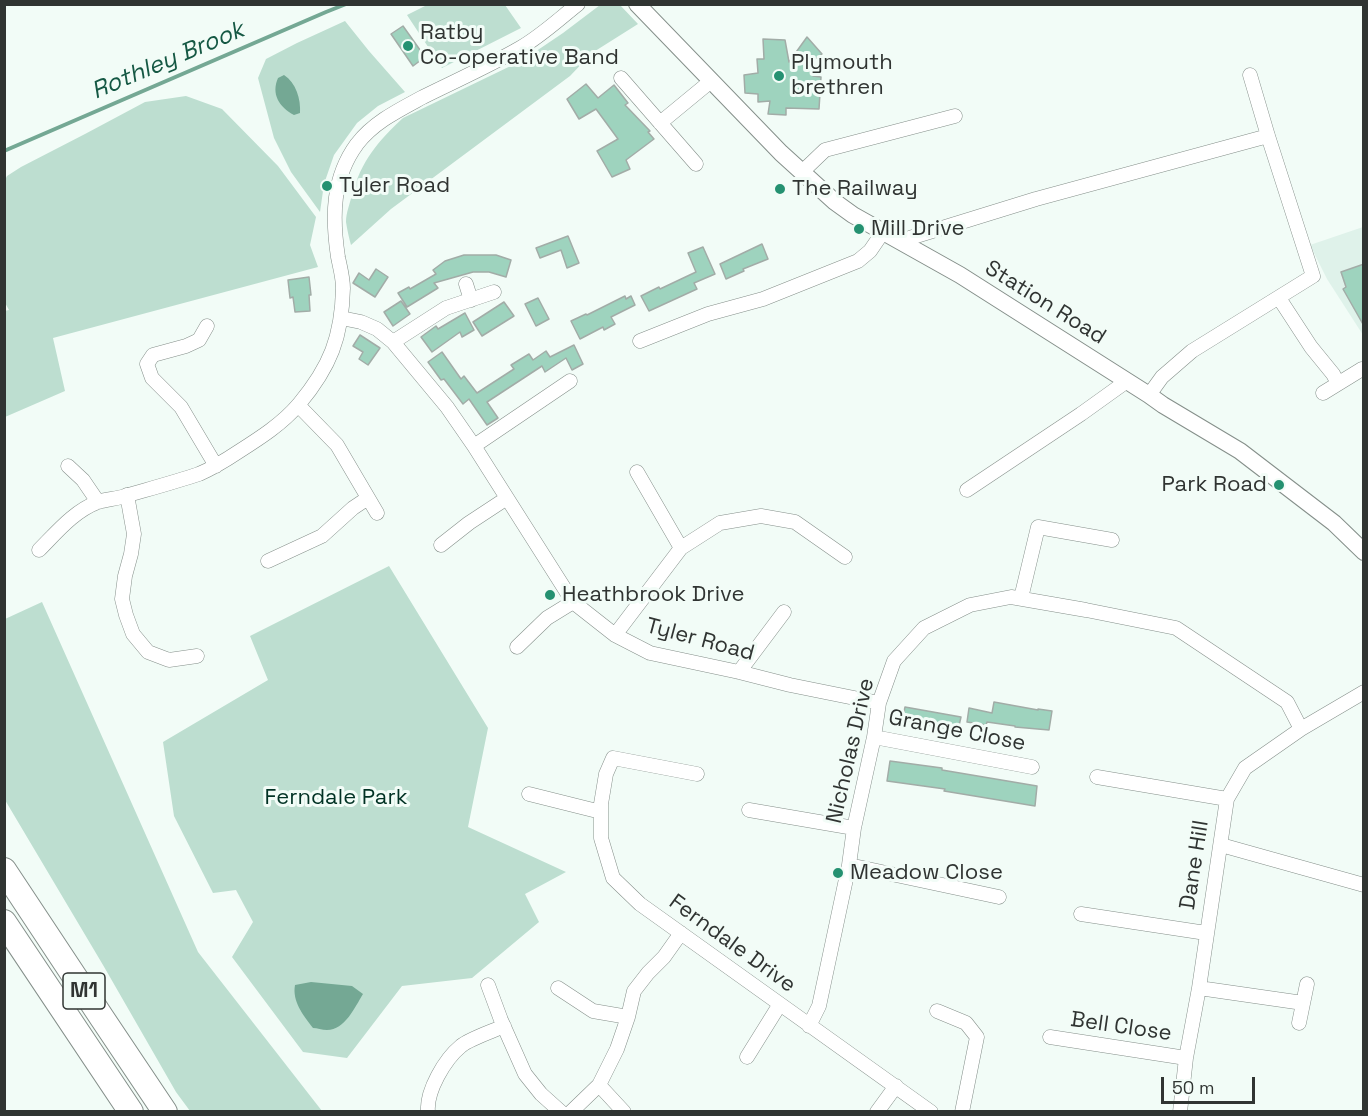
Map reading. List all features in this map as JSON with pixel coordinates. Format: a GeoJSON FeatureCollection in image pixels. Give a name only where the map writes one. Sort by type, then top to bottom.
{"type":"FeatureCollection","features":[{"type":"Feature","properties":{"kind":"highway","name":"M1"},"geometry":{"type":"LineString","coordinates":[[4,870],[165,1112]]}},
{"type":"Feature","properties":{"kind":"highway","name":"M1"},"geometry":{"type":"LineString","coordinates":[[4,922],[132,1112]]}},
{"type":"Feature","properties":{"kind":"street"},"geometry":{"type":"LineString","coordinates":[[39,550],[74,515],[98,502],[199,474],[216,466],[260,438],[298,405],[330,359],[341,318],[343,286],[335,237],[335,203],[338,182],[356,146],[367,132],[382,120],[522,47],[578,4]]}},
{"type":"Feature","properties":{"kind":"street","name":"Station Road"},"geometry":{"type":"LineString","coordinates":[[637,4],[781,153],[835,202],[853,215],[969,281],[1163,405],[1240,451],[1334,523],[1364,552]]}},
{"type":"Feature","properties":{"kind":"street"},"geometry":{"type":"LineString","coordinates":[[1149,395],[1162,377],[1192,351],[1313,276],[1250,75]]}},
{"type":"Feature","properties":{"kind":"street"},"geometry":{"type":"LineString","coordinates":[[621,78],[696,164]]}},
{"type":"Feature","properties":{"kind":"street"},"geometry":{"type":"LineString","coordinates":[[660,123],[711,81]]}},
{"type":"Feature","properties":{"kind":"street"},"geometry":{"type":"LineString","coordinates":[[802,172],[825,150],[955,116]]}},
{"type":"Feature","properties":{"kind":"street"},"geometry":{"type":"LineString","coordinates":[[900,241],[1036,199],[1268,136]]}},
{"type":"Feature","properties":{"kind":"street"},"geometry":{"type":"LineString","coordinates":[[640,341],[708,314],[763,299],[858,261],[870,251],[883,232]]}},
{"type":"Feature","properties":{"kind":"street"},"geometry":{"type":"LineString","coordinates":[[466,284],[471,300]]}},
{"type":"Feature","properties":{"kind":"street"},"geometry":{"type":"LineString","coordinates":[[393,342],[446,308],[494,292]]}},
{"type":"Feature","properties":{"kind":"street"},"geometry":{"type":"LineString","coordinates":[[1279,298],[1338,383]]}},
{"type":"Feature","properties":{"kind":"street","name":"Tyler Road"},"geometry":{"type":"LineString","coordinates":[[341,318],[361,322],[377,329],[393,342],[447,407],[573,602],[615,635],[650,653],[879,703]]}},
{"type":"Feature","properties":{"kind":"street"},"geometry":{"type":"LineString","coordinates":[[207,326],[199,340],[153,355],[147,364],[152,378],[181,407],[216,466]]}},
{"type":"Feature","properties":{"kind":"street"},"geometry":{"type":"LineString","coordinates":[[1323,393],[1362,369]]}},
{"type":"Feature","properties":{"kind":"street"},"geometry":{"type":"LineString","coordinates":[[474,446],[570,381]]}},
{"type":"Feature","properties":{"kind":"street"},"geometry":{"type":"LineString","coordinates":[[967,490],[1072,421],[1127,381]]}},
{"type":"Feature","properties":{"kind":"street"},"geometry":{"type":"LineString","coordinates":[[298,405],[337,445],[378,513]]}},
{"type":"Feature","properties":{"kind":"street"},"geometry":{"type":"LineString","coordinates":[[68,466],[83,480],[98,502]]}},
{"type":"Feature","properties":{"kind":"street"},"geometry":{"type":"LineString","coordinates":[[637,471],[681,548]]}},
{"type":"Feature","properties":{"kind":"street"},"geometry":{"type":"LineString","coordinates":[[127,495],[135,534],[122,599],[133,634],[148,652],[169,660],[197,656]]}},
{"type":"Feature","properties":{"kind":"street"},"geometry":{"type":"LineString","coordinates":[[268,561],[322,536],[353,508],[368,498]]}},
{"type":"Feature","properties":{"kind":"street"},"geometry":{"type":"LineString","coordinates":[[441,545],[507,498]]}},
{"type":"Feature","properties":{"kind":"street"},"geometry":{"type":"LineString","coordinates":[[615,635],[681,548],[720,523],[761,516],[795,522],[846,557]]}},
{"type":"Feature","properties":{"kind":"street"},"geometry":{"type":"LineString","coordinates":[[1021,598],[1038,526],[1112,540]]}},
{"type":"Feature","properties":{"kind":"street","name":"Nicholas Drive"},"geometry":{"type":"LineString","coordinates":[[809,1026],[819,1006],[849,865],[854,828],[879,703],[894,661],[924,628],[970,605],[1011,597],[1176,628],[1287,702],[1301,729]]}},
{"type":"Feature","properties":{"kind":"street"},"geometry":{"type":"LineString","coordinates":[[517,647],[548,618],[573,602]]}},
{"type":"Feature","properties":{"kind":"street"},"geometry":{"type":"LineString","coordinates":[[740,672],[784,612]]}},
{"type":"Feature","properties":{"kind":"street","name":"Dane Hill"},"geometry":{"type":"LineString","coordinates":[[1180,1112],[1186,1058],[1227,799],[1245,768],[1301,729],[1364,692]]}},
{"type":"Feature","properties":{"kind":"street","name":"Grange Close"},"geometry":{"type":"LineString","coordinates":[[874,737],[1032,767]]}},
{"type":"Feature","properties":{"kind":"street","name":"Ferndale Drive"},"geometry":{"type":"LineString","coordinates":[[697,774],[613,758],[606,774],[601,812],[601,838],[613,878],[640,904],[931,1112]]}},
{"type":"Feature","properties":{"kind":"street"},"geometry":{"type":"LineString","coordinates":[[1097,777],[1227,799]]}},
{"type":"Feature","properties":{"kind":"street"},"geometry":{"type":"LineString","coordinates":[[529,794],[601,812]]}},
{"type":"Feature","properties":{"kind":"street"},"geometry":{"type":"LineString","coordinates":[[749,810],[854,828]]}},
{"type":"Feature","properties":{"kind":"street"},"geometry":{"type":"LineString","coordinates":[[1221,844],[1364,885]]}},
{"type":"Feature","properties":{"kind":"street"},"geometry":{"type":"LineString","coordinates":[[849,865],[999,897]]}},
{"type":"Feature","properties":{"kind":"street"},"geometry":{"type":"LineString","coordinates":[[1081,914],[1206,933]]}},
{"type":"Feature","properties":{"kind":"street"},"geometry":{"type":"LineString","coordinates":[[571,1112],[599,1085],[617,1049],[634,991],[664,957],[681,933]]}},
{"type":"Feature","properties":{"kind":"street"},"geometry":{"type":"LineString","coordinates":[[1299,1023],[1307,984]]}},
{"type":"Feature","properties":{"kind":"street"},"geometry":{"type":"LineString","coordinates":[[489,985],[525,1074],[541,1094],[561,1112]]}},
{"type":"Feature","properties":{"kind":"street"},"geometry":{"type":"LineString","coordinates":[[558,988],[593,1011],[628,1017]]}},
{"type":"Feature","properties":{"kind":"street"},"geometry":{"type":"LineString","coordinates":[[1198,988],[1303,1003]]}},
{"type":"Feature","properties":{"kind":"street"},"geometry":{"type":"LineString","coordinates":[[747,1057],[780,1004]]}},
{"type":"Feature","properties":{"kind":"street"},"geometry":{"type":"LineString","coordinates":[[937,1011],[966,1023],[977,1036],[962,1112]]}},
{"type":"Feature","properties":{"kind":"street"},"geometry":{"type":"LineString","coordinates":[[428,1112],[429,1096],[447,1061],[462,1045],[504,1026]]}},
{"type":"Feature","properties":{"kind":"street","name":"Bell Close"},"geometry":{"type":"LineString","coordinates":[[1050,1037],[1186,1058]]}},
{"type":"Feature","properties":{"kind":"street"},"geometry":{"type":"LineString","coordinates":[[599,1085],[624,1112]]}},
{"type":"Feature","properties":{"kind":"street"},"geometry":{"type":"LineString","coordinates":[[877,1112],[896,1086]]}},
{"type":"Feature","properties":{"kind":"shaded area"},"geometry":{"type":"Polygon","coordinates":[[[284,75],[292,82],[299,97],[300,113],[294,115],[280,104],[276,95],[278,78],[284,75]]]}},
{"type":"Feature","properties":{"kind":"shaded area"},"geometry":{"type":"Polygon","coordinates":[[[1363,227],[1363,335],[1327,279],[1310,245],[1363,227]]]}},
{"type":"Feature","properties":{"kind":"shaded area"},"geometry":{"type":"Polygon","coordinates":[[[311,982],[352,986],[363,994],[349,1017],[339,1026],[327,1030],[313,1028],[299,1008],[295,997],[295,985],[311,982]]]}},
{"type":"Feature","properties":{"kind":"green space"},"geometry":{"type":"Polygon","coordinates":[[[427,5],[505,5],[521,28],[442,68],[407,15],[427,5]]]}},
{"type":"Feature","properties":{"kind":"green space"},"geometry":{"type":"Polygon","coordinates":[[[600,5],[620,5],[638,24],[592,53],[570,76],[391,209],[351,245],[346,219],[360,172],[378,144],[403,118],[523,60],[600,5]]]}},
{"type":"Feature","properties":{"kind":"green space"},"geometry":{"type":"Polygon","coordinates":[[[345,21],[405,92],[378,106],[357,123],[334,155],[324,184],[320,212],[291,172],[274,138],[258,78],[266,59],[345,21]]]}},
{"type":"Feature","properties":{"kind":"green space"},"geometry":{"type":"Polygon","coordinates":[[[186,96],[222,109],[278,166],[316,217],[310,245],[318,267],[53,338],[65,391],[5,417],[4,311],[9,310],[4,301],[4,182],[7,176],[145,102],[186,96]]]}},
{"type":"Feature","properties":{"kind":"green space","name":"Ferndale Park"},"geometry":{"type":"Polygon","coordinates":[[[389,566],[488,728],[468,827],[566,872],[525,894],[539,922],[472,978],[402,986],[347,1058],[303,1052],[232,957],[253,922],[236,890],[213,893],[174,816],[163,742],[268,680],[250,636],[389,566]]]}},
{"type":"Feature","properties":{"kind":"green space"},"geometry":{"type":"Polygon","coordinates":[[[42,602],[198,952],[322,1111],[190,1111],[176,1092],[5,800],[5,619],[42,602]]]}},
{"type":"Feature","properties":{"kind":"building","name":"Ratby Co-operative Band"},"geometry":{"type":"Polygon","coordinates":[[[403,26],[425,57],[413,66],[391,34],[403,26]]]}},
{"type":"Feature","properties":{"kind":"building","name":"Plymouth brethren"},"geometry":{"type":"Polygon","coordinates":[[[807,37],[822,54],[811,62],[813,76],[821,77],[819,109],[786,108],[786,115],[768,114],[770,101],[758,102],[758,94],[745,93],[744,75],[758,73],[757,59],[764,59],[763,39],[785,40],[789,62],[807,37]]]}},
{"type":"Feature","properties":{"kind":"building"},"geometry":{"type":"Polygon","coordinates":[[[586,84],[598,98],[614,85],[628,103],[625,105],[650,131],[648,132],[654,139],[626,160],[630,169],[612,177],[597,151],[618,139],[596,109],[579,119],[567,99],[586,84]]]}},
{"type":"Feature","properties":{"kind":"building"},"geometry":{"type":"Polygon","coordinates":[[[568,236],[579,263],[567,268],[561,250],[540,258],[536,248],[568,236]]]}},
{"type":"Feature","properties":{"kind":"building"},"geometry":{"type":"Polygon","coordinates":[[[762,244],[768,259],[726,279],[720,264],[762,244]]]}},
{"type":"Feature","properties":{"kind":"building"},"geometry":{"type":"Polygon","coordinates":[[[703,247],[715,274],[694,283],[697,289],[649,311],[641,296],[696,272],[688,253],[703,247]]]}},
{"type":"Feature","properties":{"kind":"building"},"geometry":{"type":"Polygon","coordinates":[[[464,255],[496,255],[511,260],[506,277],[489,272],[473,272],[434,283],[438,288],[407,307],[398,293],[436,274],[433,270],[445,261],[464,255]]]}},
{"type":"Feature","properties":{"kind":"building"},"geometry":{"type":"Polygon","coordinates":[[[1364,264],[1364,326],[1343,289],[1346,287],[1341,272],[1364,264]]]}},
{"type":"Feature","properties":{"kind":"building"},"geometry":{"type":"Polygon","coordinates":[[[376,269],[388,277],[375,297],[353,283],[359,273],[369,280],[376,269]]]}},
{"type":"Feature","properties":{"kind":"building"},"geometry":{"type":"Polygon","coordinates":[[[309,277],[310,311],[295,312],[293,297],[290,298],[288,280],[309,277]]]}},
{"type":"Feature","properties":{"kind":"building"},"geometry":{"type":"Polygon","coordinates":[[[625,296],[626,299],[631,296],[635,305],[611,317],[615,324],[604,330],[603,327],[580,339],[571,321],[625,296]]]}},
{"type":"Feature","properties":{"kind":"building"},"geometry":{"type":"Polygon","coordinates":[[[538,298],[549,319],[536,326],[525,304],[538,298]]]}},
{"type":"Feature","properties":{"kind":"building"},"geometry":{"type":"Polygon","coordinates":[[[401,301],[410,314],[393,326],[384,312],[401,301]]]}},
{"type":"Feature","properties":{"kind":"building"},"geometry":{"type":"Polygon","coordinates":[[[504,302],[514,316],[482,336],[473,322],[504,302]]]}},
{"type":"Feature","properties":{"kind":"building"},"geometry":{"type":"Polygon","coordinates":[[[465,313],[474,330],[462,337],[460,332],[432,352],[421,337],[436,326],[438,329],[465,313]]]}},
{"type":"Feature","properties":{"kind":"building"},"geometry":{"type":"Polygon","coordinates":[[[360,335],[380,348],[368,365],[359,359],[363,352],[353,346],[360,335]]]}},
{"type":"Feature","properties":{"kind":"building"},"geometry":{"type":"Polygon","coordinates":[[[574,345],[583,364],[572,370],[566,358],[545,372],[542,366],[487,402],[498,418],[487,425],[469,399],[463,404],[428,362],[442,352],[461,379],[464,376],[477,393],[514,369],[511,365],[529,354],[533,360],[546,351],[550,357],[574,345]]]}},
{"type":"Feature","properties":{"kind":"building"},"geometry":{"type":"Polygon","coordinates":[[[994,702],[1052,711],[1049,730],[987,722],[986,725],[967,722],[969,708],[992,713],[994,702]]]}},
{"type":"Feature","properties":{"kind":"building"},"geometry":{"type":"Polygon","coordinates":[[[905,707],[961,717],[958,730],[902,721],[905,707]]]}},
{"type":"Feature","properties":{"kind":"building"},"geometry":{"type":"Polygon","coordinates":[[[890,761],[942,768],[942,770],[1037,786],[1035,806],[887,781],[890,761]]]}},
{"type":"Feature","properties":{"kind":"waterway","name":"Rothley Brook"},"geometry":{"type":"LineString","coordinates":[[4,151],[346,4]]}},
{"type":"Feature","properties":{"kind":"place","name":"Ratby Co-operative Band"},"geometry":{"type":"Point","coordinates":[408,46]}},
{"type":"Feature","properties":{"kind":"place","name":"Plymouth brethren"},"geometry":{"type":"Point","coordinates":[779,76]}},
{"type":"Feature","properties":{"kind":"place","name":"Tyler Road"},"geometry":{"type":"Point","coordinates":[327,186]}},
{"type":"Feature","properties":{"kind":"place","name":"The Railway"},"geometry":{"type":"Point","coordinates":[780,189]}},
{"type":"Feature","properties":{"kind":"place","name":"Mill Drive"},"geometry":{"type":"Point","coordinates":[859,229]}},
{"type":"Feature","properties":{"kind":"place","name":"Park Road"},"geometry":{"type":"Point","coordinates":[1279,485]}},
{"type":"Feature","properties":{"kind":"place","name":"Heathbrook Drive"},"geometry":{"type":"Point","coordinates":[550,595]}},
{"type":"Feature","properties":{"kind":"place","name":"Meadow Close"},"geometry":{"type":"Point","coordinates":[838,873]}}]}
